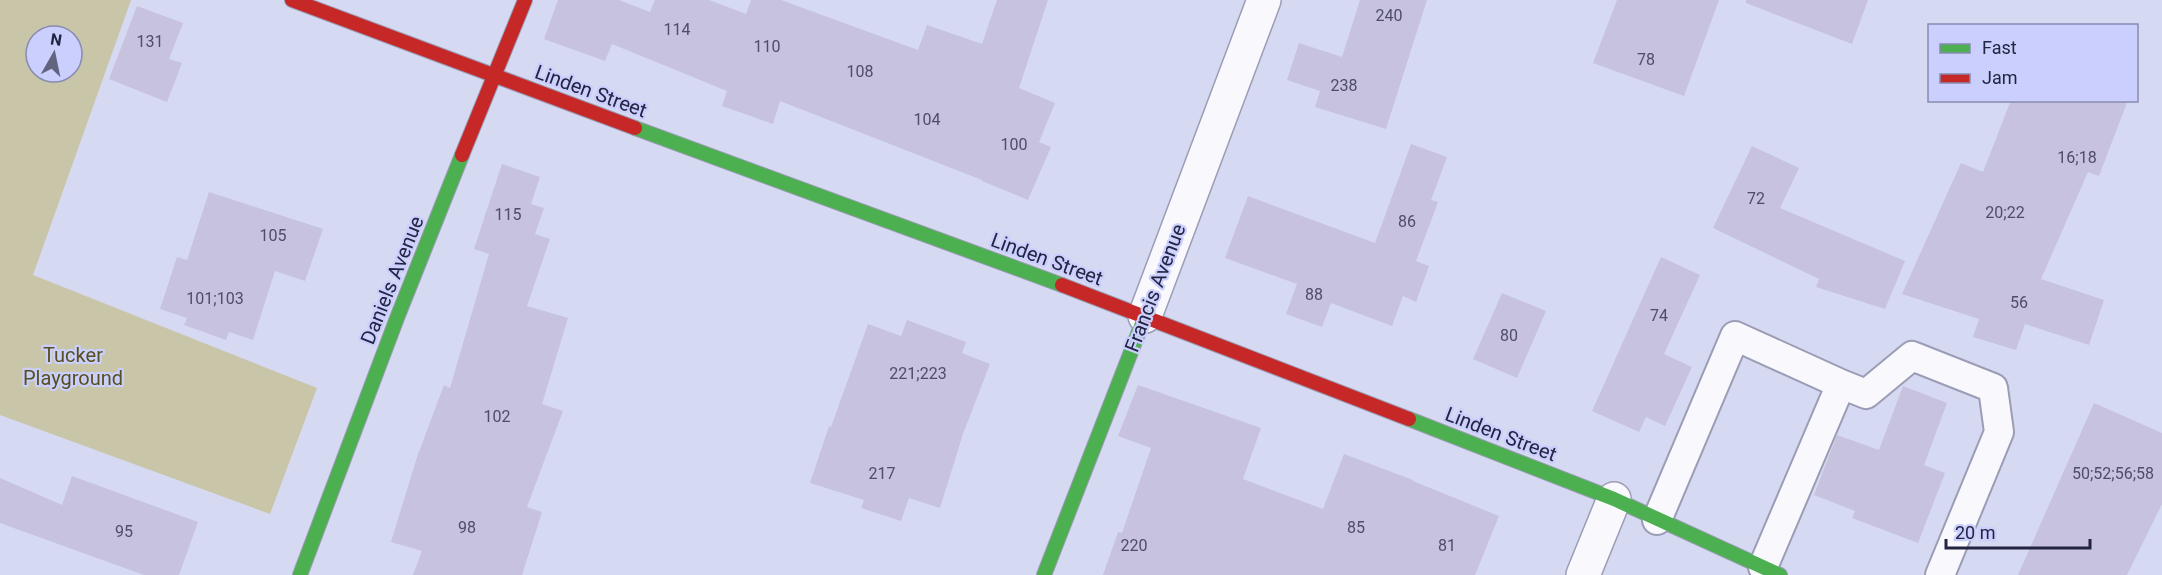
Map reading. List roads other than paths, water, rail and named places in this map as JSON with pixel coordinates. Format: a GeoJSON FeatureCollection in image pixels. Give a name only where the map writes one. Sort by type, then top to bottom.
{"type":"FeatureCollection","features":[{"type":"Feature","properties":{"kind":"street","name":"Linden Street"},"geometry":{"type":"LineString","coordinates":[[292,0],[1145,316],[1614,499],[1772,571]]}},
{"type":"Feature","properties":{"kind":"street","name":"Daniels Avenue"},"geometry":{"type":"LineString","coordinates":[[300,575],[393,329],[525,0]]}},
{"type":"Feature","properties":{"kind":"street","name":"Francis Avenue"},"geometry":{"type":"LineString","coordinates":[[1044,575],[1264,0]]}},
{"type":"Feature","properties":{"kind":"street"},"geometry":{"type":"LineString","coordinates":[[1583,575],[1614,499]]}},
{"type":"Feature","properties":{"kind":"lane"},"geometry":{"type":"LineString","coordinates":[[1657,520],[1735,336],[1866,394],[1912,356],[1993,388],[1999,432],[1940,575]]}},
{"type":"Feature","properties":{"kind":"lane"},"geometry":{"type":"LineString","coordinates":[[1772,571],[1841,384]]}},
{"type":"Feature","properties":{"kind":"park label","name":"Tucker Playground"},"geometry":{"type":"Point","coordinates":[73,366]}}]}
